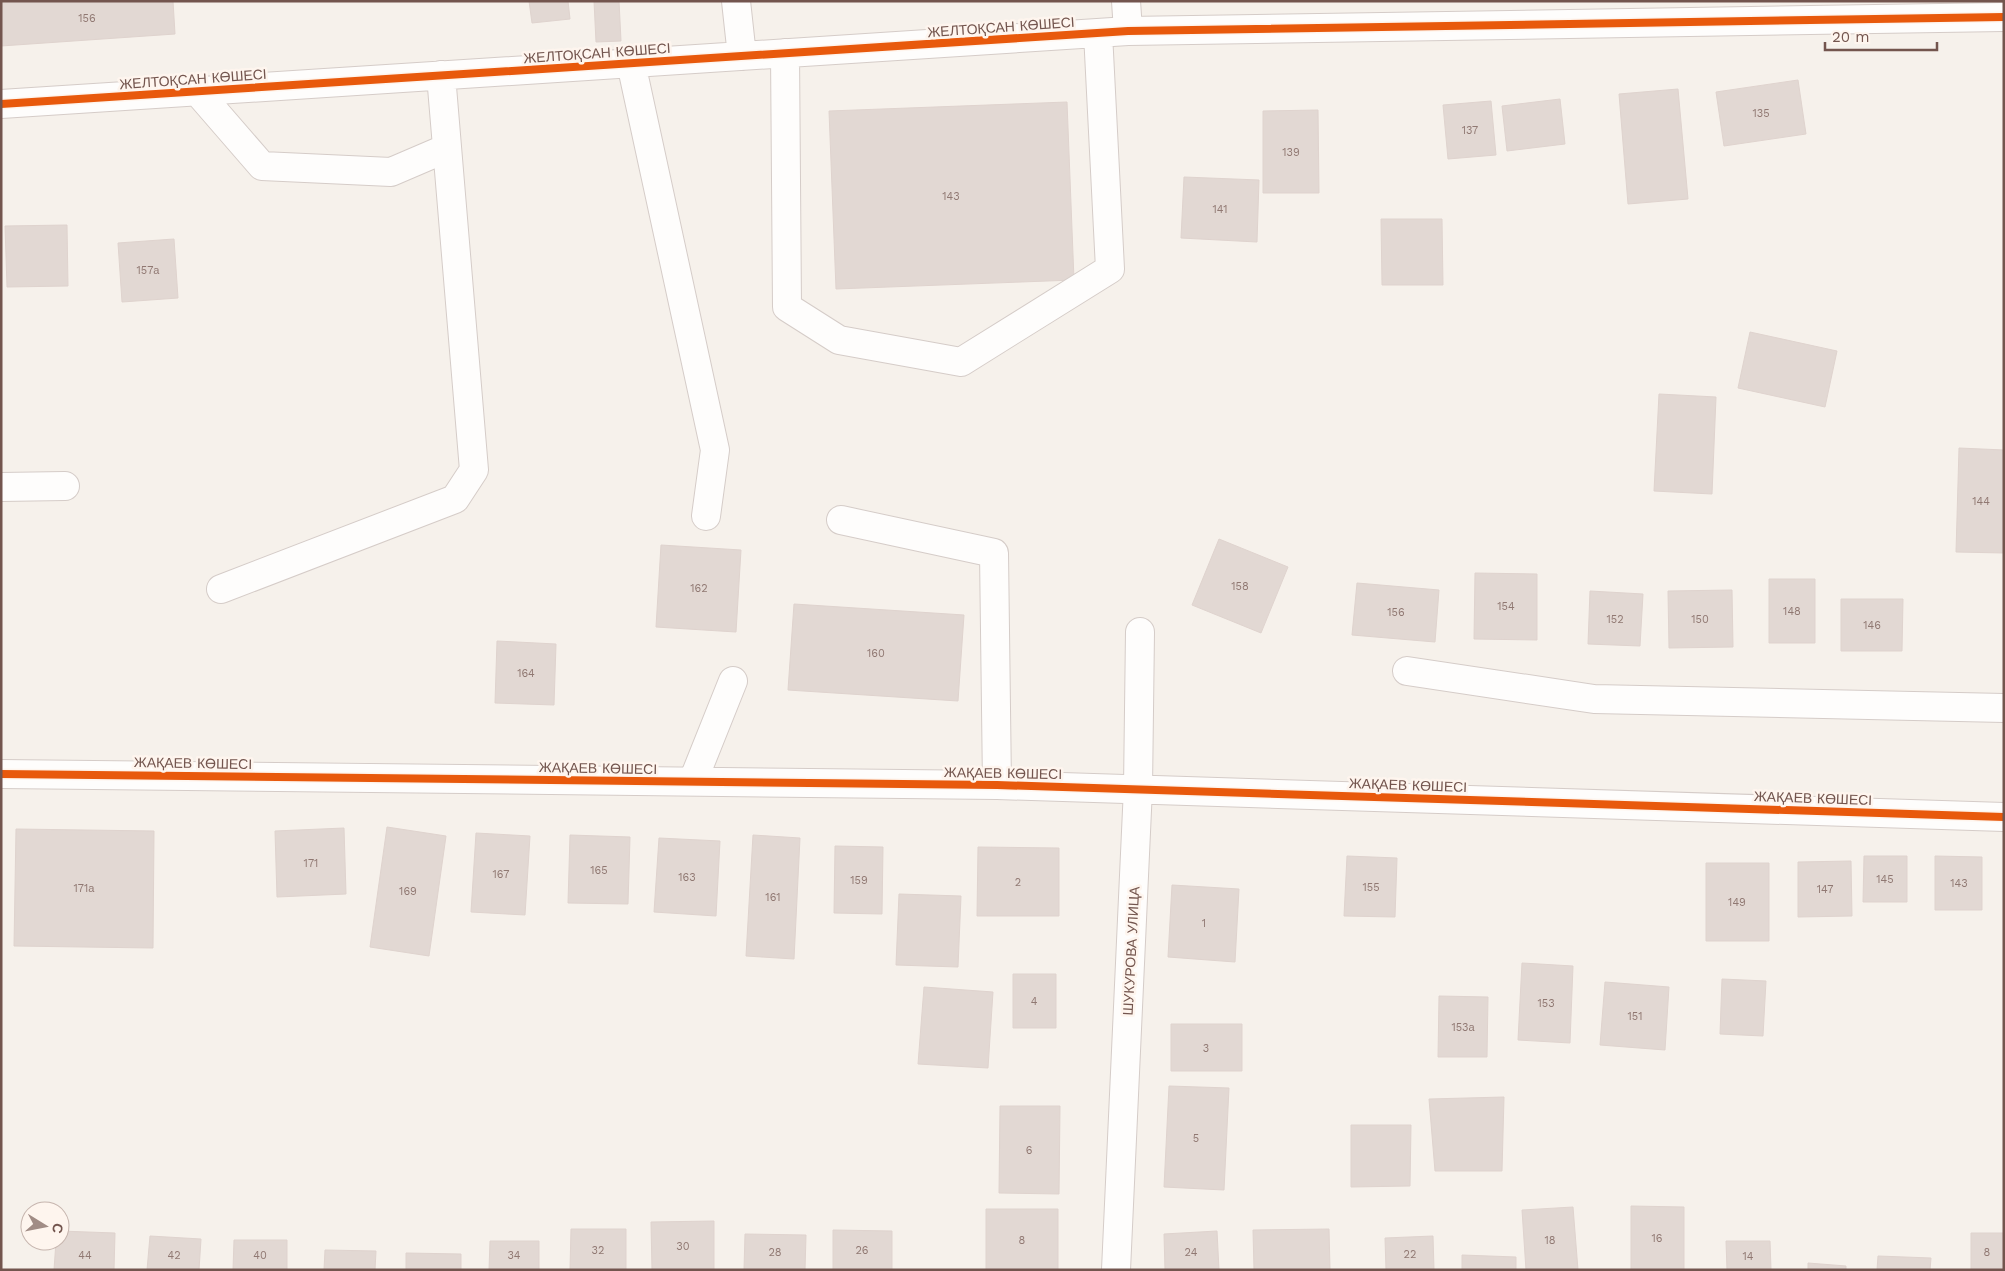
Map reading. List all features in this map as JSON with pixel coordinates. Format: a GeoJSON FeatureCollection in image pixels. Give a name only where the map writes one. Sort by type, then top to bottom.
{"type":"FeatureCollection","features":[{"type":"Feature","properties":{"kind":"street"},"geometry":{"type":"LineString","coordinates":[[736,1],[742,56]]}},
{"type":"Feature","properties":{"kind":"street"},"geometry":{"type":"LineString","coordinates":[[1126,1],[1128,31]]}},
{"type":"Feature","properties":{"kind":"street","name":"ЖЕЛТОҚСАН КӨШЕСІ"},"geometry":{"type":"LineString","coordinates":[[1,104],[1128,31],[1887,10],[2004,17]]}},
{"type":"Feature","properties":{"kind":"street"},"geometry":{"type":"LineString","coordinates":[[785,53],[787,307],[839,340],[961,362],[1110,269],[1098,33]]}},
{"type":"Feature","properties":{"kind":"street"},"geometry":{"type":"LineString","coordinates":[[631,63],[715,450],[706,516]]}},
{"type":"Feature","properties":{"kind":"street"},"geometry":{"type":"LineString","coordinates":[[221,589],[455,499],[474,470],[441,75]]}},
{"type":"Feature","properties":{"kind":"street"},"geometry":{"type":"LineString","coordinates":[[197,91],[262,166],[392,172],[447,148]]}},
{"type":"Feature","properties":{"kind":"street"},"geometry":{"type":"LineString","coordinates":[[1,487],[65,486]]}},
{"type":"Feature","properties":{"kind":"street"},"geometry":{"type":"LineString","coordinates":[[840,520],[994,553],[997,785]]}},
{"type":"Feature","properties":{"kind":"street","name":"ШУКУРОВА УЛИЦА"},"geometry":{"type":"LineString","coordinates":[[1116,1270],[1138,788],[1140,632]]}},
{"type":"Feature","properties":{"kind":"street"},"geometry":{"type":"LineString","coordinates":[[1407,671],[1594,699],[2004,708]]}},
{"type":"Feature","properties":{"kind":"street"},"geometry":{"type":"LineString","coordinates":[[693,781],[733,681]]}},
{"type":"Feature","properties":{"kind":"street","name":"ЖАҚАЕВ КӨШЕСІ"},"geometry":{"type":"LineString","coordinates":[[1,774],[693,781],[1138,788],[2004,817]]}},
{"type":"Feature","properties":{"kind":"building"},"geometry":{"type":"Polygon","coordinates":[[[1,1],[173,1],[175,34],[1,46],[1,1]]]}},
{"type":"Feature","properties":{"kind":"building"},"geometry":{"type":"Polygon","coordinates":[[[529,1],[568,1],[570,19],[532,23],[529,1]]]}},
{"type":"Feature","properties":{"kind":"building"},"geometry":{"type":"Polygon","coordinates":[[[594,1],[619,1],[621,41],[596,42],[594,1]]]}},
{"type":"Feature","properties":{"kind":"building"},"geometry":{"type":"Polygon","coordinates":[[[1798,80],[1806,134],[1724,146],[1716,92],[1798,80]]]}},
{"type":"Feature","properties":{"kind":"building"},"geometry":{"type":"Polygon","coordinates":[[[1678,89],[1688,199],[1628,204],[1619,94],[1678,89]]]}},
{"type":"Feature","properties":{"kind":"building"},"geometry":{"type":"Polygon","coordinates":[[[1560,99],[1565,144],[1507,151],[1502,106],[1560,99]]]}},
{"type":"Feature","properties":{"kind":"building"},"geometry":{"type":"Polygon","coordinates":[[[1491,101],[1496,155],[1448,159],[1443,105],[1491,101]]]}},
{"type":"Feature","properties":{"kind":"building"},"geometry":{"type":"Polygon","coordinates":[[[1067,102],[1074,280],[836,289],[829,111],[1067,102]]]}},
{"type":"Feature","properties":{"kind":"building"},"geometry":{"type":"Polygon","coordinates":[[[1318,110],[1319,193],[1263,193],[1263,111],[1318,110]]]}},
{"type":"Feature","properties":{"kind":"building"},"geometry":{"type":"Polygon","coordinates":[[[1184,177],[1259,180],[1257,242],[1181,238],[1184,177]]]}},
{"type":"Feature","properties":{"kind":"building"},"geometry":{"type":"Polygon","coordinates":[[[1381,219],[1442,219],[1443,285],[1382,285],[1381,219]]]}},
{"type":"Feature","properties":{"kind":"building"},"geometry":{"type":"Polygon","coordinates":[[[67,225],[68,286],[7,287],[5,226],[67,225]]]}},
{"type":"Feature","properties":{"kind":"building"},"geometry":{"type":"Polygon","coordinates":[[[174,239],[178,298],[122,302],[118,243],[174,239]]]}},
{"type":"Feature","properties":{"kind":"building"},"geometry":{"type":"Polygon","coordinates":[[[1750,332],[1837,351],[1825,407],[1738,388],[1750,332]]]}},
{"type":"Feature","properties":{"kind":"building"},"geometry":{"type":"Polygon","coordinates":[[[1659,394],[1716,397],[1712,494],[1654,491],[1659,394]]]}},
{"type":"Feature","properties":{"kind":"building"},"geometry":{"type":"Polygon","coordinates":[[[1959,448],[2004,450],[2004,553],[1956,552],[1959,448]]]}},
{"type":"Feature","properties":{"kind":"building"},"geometry":{"type":"Polygon","coordinates":[[[1219,539],[1288,567],[1261,633],[1192,605],[1219,539]]]}},
{"type":"Feature","properties":{"kind":"building"},"geometry":{"type":"Polygon","coordinates":[[[661,545],[741,550],[736,632],[656,627],[661,545]]]}},
{"type":"Feature","properties":{"kind":"building"},"geometry":{"type":"Polygon","coordinates":[[[1475,573],[1537,574],[1537,640],[1474,639],[1475,573]]]}},
{"type":"Feature","properties":{"kind":"building"},"geometry":{"type":"Polygon","coordinates":[[[1769,579],[1815,579],[1815,643],[1769,643],[1769,579]]]}},
{"type":"Feature","properties":{"kind":"building"},"geometry":{"type":"Polygon","coordinates":[[[1357,583],[1439,590],[1435,642],[1352,635],[1357,583]]]}},
{"type":"Feature","properties":{"kind":"building"},"geometry":{"type":"Polygon","coordinates":[[[1732,590],[1733,647],[1669,648],[1668,591],[1732,590]]]}},
{"type":"Feature","properties":{"kind":"building"},"geometry":{"type":"Polygon","coordinates":[[[1590,591],[1643,594],[1640,646],[1588,644],[1590,591]]]}},
{"type":"Feature","properties":{"kind":"building"},"geometry":{"type":"Polygon","coordinates":[[[1841,599],[1903,599],[1902,651],[1841,651],[1841,599]]]}},
{"type":"Feature","properties":{"kind":"building"},"geometry":{"type":"Polygon","coordinates":[[[794,604],[964,615],[958,701],[788,690],[794,604]]]}},
{"type":"Feature","properties":{"kind":"building"},"geometry":{"type":"Polygon","coordinates":[[[497,641],[556,644],[554,705],[495,703],[497,641]]]}},
{"type":"Feature","properties":{"kind":"building"},"geometry":{"type":"Polygon","coordinates":[[[387,827],[446,836],[429,956],[370,947],[387,827]]]}},
{"type":"Feature","properties":{"kind":"building"},"geometry":{"type":"Polygon","coordinates":[[[344,828],[346,894],[277,897],[275,831],[344,828]]]}},
{"type":"Feature","properties":{"kind":"building"},"geometry":{"type":"Polygon","coordinates":[[[16,829],[154,831],[153,948],[14,946],[16,829]]]}},
{"type":"Feature","properties":{"kind":"building"},"geometry":{"type":"Polygon","coordinates":[[[476,833],[530,836],[525,915],[471,912],[476,833]]]}},
{"type":"Feature","properties":{"kind":"building"},"geometry":{"type":"Polygon","coordinates":[[[570,835],[630,837],[628,904],[568,903],[570,835]]]}},
{"type":"Feature","properties":{"kind":"building"},"geometry":{"type":"Polygon","coordinates":[[[753,835],[800,838],[794,959],[746,956],[753,835]]]}},
{"type":"Feature","properties":{"kind":"building"},"geometry":{"type":"Polygon","coordinates":[[[659,838],[720,841],[716,916],[654,912],[659,838]]]}},
{"type":"Feature","properties":{"kind":"building"},"geometry":{"type":"Polygon","coordinates":[[[835,846],[883,847],[882,914],[834,913],[835,846]]]}},
{"type":"Feature","properties":{"kind":"building"},"geometry":{"type":"Polygon","coordinates":[[[978,847],[1059,848],[1059,916],[977,916],[978,847]]]}},
{"type":"Feature","properties":{"kind":"building"},"geometry":{"type":"Polygon","coordinates":[[[1347,856],[1397,858],[1395,917],[1344,916],[1347,856]]]}},
{"type":"Feature","properties":{"kind":"building"},"geometry":{"type":"Polygon","coordinates":[[[1864,856],[1907,856],[1907,902],[1863,902],[1864,856]]]}},
{"type":"Feature","properties":{"kind":"building"},"geometry":{"type":"Polygon","coordinates":[[[1935,856],[1982,857],[1982,910],[1935,910],[1935,856]]]}},
{"type":"Feature","properties":{"kind":"building"},"geometry":{"type":"Polygon","coordinates":[[[1851,861],[1852,916],[1798,917],[1798,862],[1851,861]]]}},
{"type":"Feature","properties":{"kind":"building"},"geometry":{"type":"Polygon","coordinates":[[[1706,863],[1769,863],[1769,941],[1706,941],[1706,863]]]}},
{"type":"Feature","properties":{"kind":"building"},"geometry":{"type":"Polygon","coordinates":[[[1172,885],[1239,889],[1235,962],[1168,957],[1172,885]]]}},
{"type":"Feature","properties":{"kind":"building"},"geometry":{"type":"Polygon","coordinates":[[[899,894],[961,896],[958,967],[896,965],[899,894]]]}},
{"type":"Feature","properties":{"kind":"building"},"geometry":{"type":"Polygon","coordinates":[[[1522,963],[1573,966],[1570,1043],[1518,1040],[1522,963]]]}},
{"type":"Feature","properties":{"kind":"building"},"geometry":{"type":"Polygon","coordinates":[[[1013,974],[1056,974],[1056,1028],[1013,1028],[1013,974]]]}},
{"type":"Feature","properties":{"kind":"building"},"geometry":{"type":"Polygon","coordinates":[[[1722,979],[1766,981],[1763,1036],[1720,1034],[1722,979]]]}},
{"type":"Feature","properties":{"kind":"building"},"geometry":{"type":"Polygon","coordinates":[[[1605,982],[1669,987],[1665,1050],[1600,1045],[1605,982]]]}},
{"type":"Feature","properties":{"kind":"building"},"geometry":{"type":"Polygon","coordinates":[[[924,987],[993,992],[988,1068],[918,1064],[924,987]]]}},
{"type":"Feature","properties":{"kind":"building"},"geometry":{"type":"Polygon","coordinates":[[[1439,996],[1488,997],[1487,1057],[1438,1057],[1439,996]]]}},
{"type":"Feature","properties":{"kind":"building"},"geometry":{"type":"Polygon","coordinates":[[[1171,1024],[1242,1024],[1242,1071],[1171,1071],[1171,1024]]]}},
{"type":"Feature","properties":{"kind":"building"},"geometry":{"type":"Polygon","coordinates":[[[1169,1086],[1229,1088],[1224,1190],[1164,1187],[1169,1086]]]}},
{"type":"Feature","properties":{"kind":"building"},"geometry":{"type":"Polygon","coordinates":[[[1504,1097],[1502,1171],[1435,1171],[1429,1099],[1504,1097]]]}},
{"type":"Feature","properties":{"kind":"building"},"geometry":{"type":"Polygon","coordinates":[[[1000,1106],[1060,1106],[1059,1194],[999,1193],[1000,1106]]]}},
{"type":"Feature","properties":{"kind":"building"},"geometry":{"type":"Polygon","coordinates":[[[1351,1125],[1411,1125],[1410,1186],[1351,1187],[1351,1125]]]}},
{"type":"Feature","properties":{"kind":"building"},"geometry":{"type":"Polygon","coordinates":[[[1631,1206],[1684,1207],[1684,1270],[1631,1270],[1631,1206]]]}},
{"type":"Feature","properties":{"kind":"building"},"geometry":{"type":"Polygon","coordinates":[[[1573,1207],[1578,1270],[1526,1270],[1522,1210],[1573,1207]]]}},
{"type":"Feature","properties":{"kind":"building"},"geometry":{"type":"Polygon","coordinates":[[[986,1209],[1058,1209],[1058,1270],[986,1270],[986,1209]]]}},
{"type":"Feature","properties":{"kind":"building"},"geometry":{"type":"Polygon","coordinates":[[[714,1221],[714,1270],[652,1270],[651,1222],[714,1221]]]}},
{"type":"Feature","properties":{"kind":"building"},"geometry":{"type":"Polygon","coordinates":[[[571,1229],[626,1229],[626,1270],[570,1270],[571,1229]]]}},
{"type":"Feature","properties":{"kind":"building"},"geometry":{"type":"Polygon","coordinates":[[[1329,1229],[1330,1270],[1254,1270],[1253,1230],[1329,1229]]]}},
{"type":"Feature","properties":{"kind":"building"},"geometry":{"type":"Polygon","coordinates":[[[833,1230],[892,1231],[892,1270],[833,1270],[833,1230]]]}},
{"type":"Feature","properties":{"kind":"building"},"geometry":{"type":"Polygon","coordinates":[[[70,1231],[115,1233],[114,1270],[54,1270],[55,1251],[70,1251],[70,1231]]]}},
{"type":"Feature","properties":{"kind":"building"},"geometry":{"type":"Polygon","coordinates":[[[1217,1231],[1219,1270],[1165,1270],[1164,1234],[1217,1231]]]}},
{"type":"Feature","properties":{"kind":"building"},"geometry":{"type":"Polygon","coordinates":[[[1971,1233],[2004,1233],[2004,1270],[1971,1270],[1971,1233]]]}},
{"type":"Feature","properties":{"kind":"building"},"geometry":{"type":"Polygon","coordinates":[[[745,1234],[806,1235],[805,1270],[744,1270],[745,1234]]]}},
{"type":"Feature","properties":{"kind":"building"},"geometry":{"type":"Polygon","coordinates":[[[150,1236],[201,1239],[199,1270],[147,1270],[150,1236]]]}},
{"type":"Feature","properties":{"kind":"building"},"geometry":{"type":"Polygon","coordinates":[[[1433,1236],[1434,1270],[1386,1270],[1385,1238],[1433,1236]]]}},
{"type":"Feature","properties":{"kind":"building"},"geometry":{"type":"Polygon","coordinates":[[[234,1240],[287,1240],[287,1270],[233,1270],[234,1240]]]}},
{"type":"Feature","properties":{"kind":"building"},"geometry":{"type":"Polygon","coordinates":[[[490,1241],[539,1241],[539,1270],[489,1270],[490,1241]]]}},
{"type":"Feature","properties":{"kind":"building"},"geometry":{"type":"Polygon","coordinates":[[[1726,1241],[1770,1241],[1771,1270],[1727,1270],[1726,1241]]]}},
{"type":"Feature","properties":{"kind":"building"},"geometry":{"type":"Polygon","coordinates":[[[325,1250],[376,1251],[375,1270],[324,1270],[325,1250]]]}},
{"type":"Feature","properties":{"kind":"building"},"geometry":{"type":"Polygon","coordinates":[[[406,1253],[461,1254],[461,1270],[406,1270],[406,1253]]]}},
{"type":"Feature","properties":{"kind":"building"},"geometry":{"type":"Polygon","coordinates":[[[1462,1255],[1516,1257],[1516,1270],[1462,1270],[1462,1255]]]}},
{"type":"Feature","properties":{"kind":"building"},"geometry":{"type":"Polygon","coordinates":[[[1878,1256],[1931,1258],[1930,1270],[1877,1270],[1878,1256]]]}},
{"type":"Feature","properties":{"kind":"building"},"geometry":{"type":"Polygon","coordinates":[[[1808,1263],[1846,1266],[1846,1270],[1808,1270],[1808,1263]]]}},
{"type":"Feature","properties":{"kind":"cycle path"},"geometry":{"type":"LineString","coordinates":[[1,104],[1128,31],[2004,17]]}},
{"type":"Feature","properties":{"kind":"cycle path"},"geometry":{"type":"LineString","coordinates":[[1,774],[997,785],[2004,817]]}}]}
